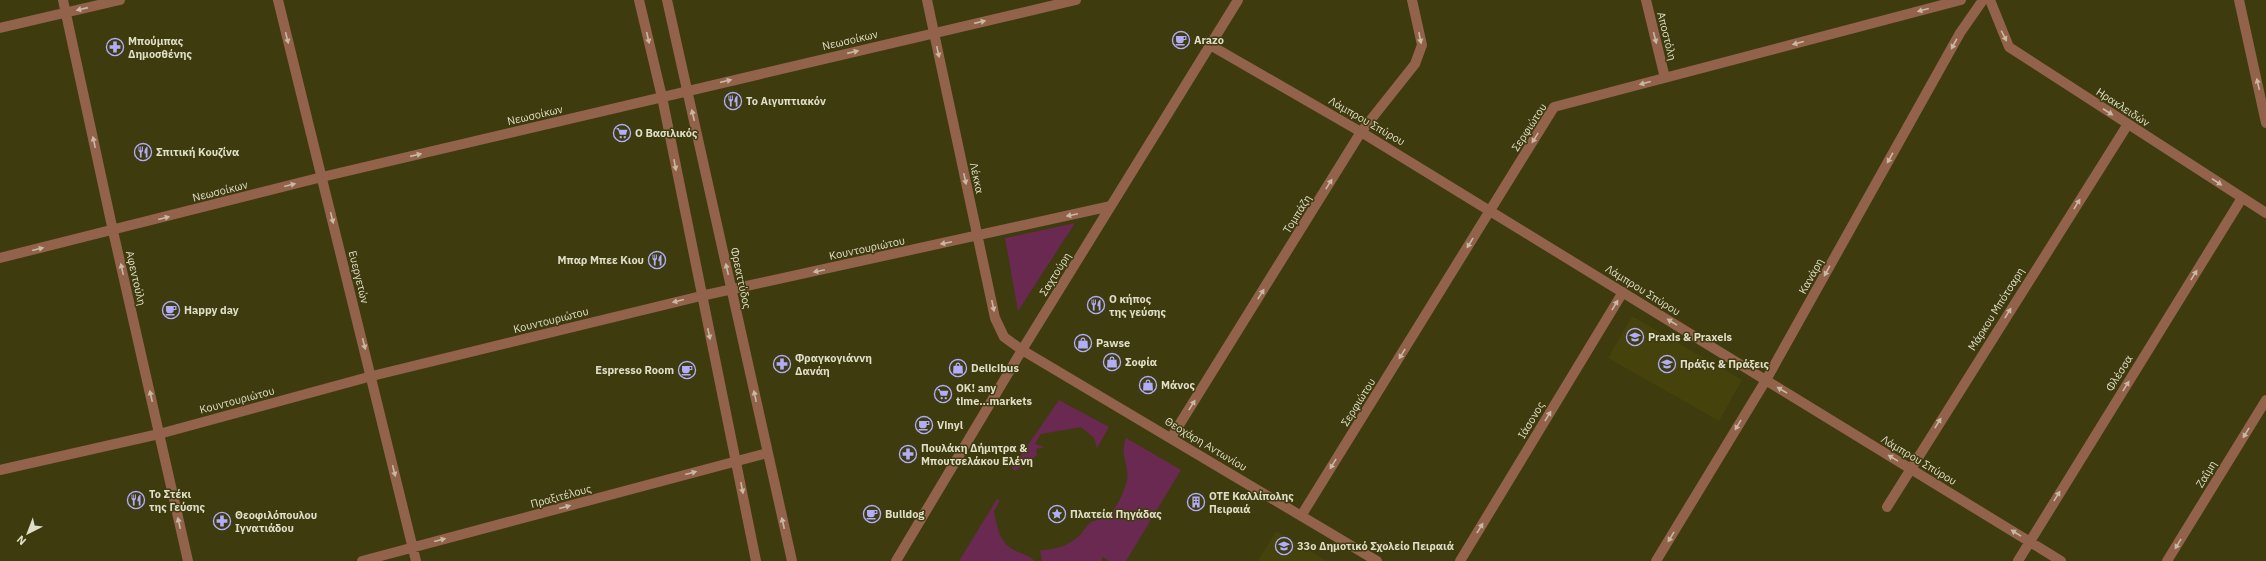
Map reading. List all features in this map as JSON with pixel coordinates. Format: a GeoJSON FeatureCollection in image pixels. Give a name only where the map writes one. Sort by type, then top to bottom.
{"type":"FeatureCollection","features":[{"type":"Feature","properties":{"kind":"street","name":"Αφεντούλη"},"geometry":{"type":"LineString","coordinates":[[64,0],[113,231],[188,561]]}},
{"type":"Feature","properties":{"kind":"street"},"geometry":{"type":"LineString","coordinates":[[0,28],[120,0]]}},
{"type":"Feature","properties":{"kind":"street","name":"Ευεργετών"},"geometry":{"type":"LineString","coordinates":[[278,0],[372,376],[416,561]]}},
{"type":"Feature","properties":{"kind":"street"},"geometry":{"type":"LineString","coordinates":[[639,0],[662,97],[756,561]]}},
{"type":"Feature","properties":{"kind":"street","name":"Φρεαττύδος"},"geometry":{"type":"LineString","coordinates":[[667,0],[792,561]]}},
{"type":"Feature","properties":{"kind":"street","name":"Λέκκα"},"geometry":{"type":"LineString","coordinates":[[927,0],[977,236],[999,330],[1004,337],[1022,350]]}},
{"type":"Feature","properties":{"kind":"street","name":"Νεωσοίκων"},"geometry":{"type":"LineString","coordinates":[[0,258],[113,231],[322,177],[687,90],[1076,0]]}},
{"type":"Feature","properties":{"kind":"street","name":"Σαχτούρη"},"geometry":{"type":"LineString","coordinates":[[896,561],[1022,350],[1238,0]]}},
{"type":"Feature","properties":{"kind":"street","name":"Τομπάζη"},"geometry":{"type":"LineString","coordinates":[[1171,438],[1361,132],[1378,108],[1407,75],[1419,55],[1422,46],[1412,0]]}},
{"type":"Feature","properties":{"kind":"street","name":"Αποστόλη"},"geometry":{"type":"LineString","coordinates":[[1646,0],[1665,78]]}},
{"type":"Feature","properties":{"kind":"street","name":"Σερφιώτου"},"geometry":{"type":"LineString","coordinates":[[1301,516],[1554,107],[1961,0]]}},
{"type":"Feature","properties":{"kind":"street","name":"Κανάρη"},"geometry":{"type":"LineString","coordinates":[[1656,561],[1766,380],[1960,33],[1983,0]]}},
{"type":"Feature","properties":{"kind":"street","name":"Ηρακλειδών"},"geometry":{"type":"LineString","coordinates":[[1990,0],[2009,47],[2266,213]]}},
{"type":"Feature","properties":{"kind":"street"},"geometry":{"type":"LineString","coordinates":[[2239,0],[2266,122]]}},
{"type":"Feature","properties":{"kind":"street","name":"Λάμπρου Σπύρου"},"geometry":{"type":"LineString","coordinates":[[1210,45],[1361,132],[1491,210],[2061,561]]}},
{"type":"Feature","properties":{"kind":"street","name":"Μάρκου Μπότσαρη"},"geometry":{"type":"LineString","coordinates":[[1887,506],[1909,468],[2128,124]]}},
{"type":"Feature","properties":{"kind":"street","name":"Φλέσσα"},"geometry":{"type":"LineString","coordinates":[[2018,561],[2242,198]]}},
{"type":"Feature","properties":{"kind":"street","name":"Κουντουριώτου"},"geometry":{"type":"LineString","coordinates":[[0,470],[159,434],[372,376],[702,296],[1110,206]]}},
{"type":"Feature","properties":{"kind":"street","name":"Ιάσονος"},"geometry":{"type":"LineString","coordinates":[[1460,561],[1623,292]]}},
{"type":"Feature","properties":{"kind":"street","name":"Θεοχάρη Αντωνίου"},"geometry":{"type":"LineString","coordinates":[[1022,350],[1377,561]]}},
{"type":"Feature","properties":{"kind":"street","name":"Ζαΐμη"},"geometry":{"type":"LineString","coordinates":[[2167,561],[2266,400]]}},
{"type":"Feature","properties":{"kind":"street","name":"Πραξιτέλους"},"geometry":{"type":"LineString","coordinates":[[362,561],[767,453]]}},
{"type":"Feature","properties":{"kind":"shaded area"},"geometry":{"type":"Polygon","coordinates":[[[1075,223],[1018,311],[1005,238],[1075,223]]]}},
{"type":"Feature","properties":{"kind":"shaded area","name":"Πράξις & Πράξεις"},"geometry":{"type":"Polygon","coordinates":[[[1632,316],[1742,380],[1719,421],[1608,358],[1632,316]]]}},
{"type":"Feature","properties":{"kind":"shaded area"},"geometry":{"type":"Polygon","coordinates":[[[1059,400],[1109,427],[1097,448],[1094,438],[1081,427],[1041,434],[1035,444],[1045,447],[1036,449],[1037,455],[1015,471],[1012,468],[1059,400]]]}},
{"type":"Feature","properties":{"kind":"shaded area"},"geometry":{"type":"Polygon","coordinates":[[[1126,438],[1181,470],[1126,561],[1109,561],[1103,557],[1101,561],[1042,561],[1040,550],[1057,548],[1072,542],[1091,522],[1103,519],[1115,507],[1124,491],[1128,475],[1124,456],[1124,445],[1126,438]]]}},
{"type":"Feature","properties":{"kind":"shaded area"},"geometry":{"type":"Polygon","coordinates":[[[997,499],[1000,500],[994,511],[1002,539],[1010,548],[1028,556],[1035,561],[959,561],[997,499]]]}},
{"type":"Feature","properties":{"kind":"shaded area","name":"33ο Δημοτικό Σχολείο Πειραιά"},"geometry":{"type":"Polygon","coordinates":[[[1276,531],[1327,561],[1258,561],[1276,531]]]}},
{"type":"Feature","properties":{"kind":"place","name":"Arazo"},"geometry":{"type":"Point","coordinates":[1181,40]}},
{"type":"Feature","properties":{"kind":"place","name":"Μπούμπας Δημοσθένης"},"geometry":{"type":"Point","coordinates":[115,47]}},
{"type":"Feature","properties":{"kind":"place","name":"Το Αιγυπτιακόν"},"geometry":{"type":"Point","coordinates":[733,101]}},
{"type":"Feature","properties":{"kind":"place","name":"Ο Βασιλικός"},"geometry":{"type":"Point","coordinates":[622,133]}},
{"type":"Feature","properties":{"kind":"place","name":"Σπιτική Κουζίνα"},"geometry":{"type":"Point","coordinates":[143,152]}},
{"type":"Feature","properties":{"kind":"place","name":"Μπαρ Μπεε Κιου"},"geometry":{"type":"Point","coordinates":[657,260]}},
{"type":"Feature","properties":{"kind":"place","name":"Ο κήπος της γεύσης"},"geometry":{"type":"Point","coordinates":[1096,305]}},
{"type":"Feature","properties":{"kind":"place","name":"Happy day"},"geometry":{"type":"Point","coordinates":[171,310]}},
{"type":"Feature","properties":{"kind":"place","name":"Praxis & Praxeis"},"geometry":{"type":"Point","coordinates":[1635,337]}},
{"type":"Feature","properties":{"kind":"place","name":"Pawse"},"geometry":{"type":"Point","coordinates":[1083,343]}},
{"type":"Feature","properties":{"kind":"place","name":"Σοφία"},"geometry":{"type":"Point","coordinates":[1112,362]}},
{"type":"Feature","properties":{"kind":"place","name":"Φραγκογιάννη Δανάη"},"geometry":{"type":"Point","coordinates":[782,364]}},
{"type":"Feature","properties":{"kind":"place","name":"Πράξις & Πράξεις"},"geometry":{"type":"Point","coordinates":[1667,364]}},
{"type":"Feature","properties":{"kind":"place","name":"Delicibus"},"geometry":{"type":"Point","coordinates":[958,368]}},
{"type":"Feature","properties":{"kind":"place","name":"Espresso Room"},"geometry":{"type":"Point","coordinates":[687,370]}},
{"type":"Feature","properties":{"kind":"place","name":"Μάνος"},"geometry":{"type":"Point","coordinates":[1148,385]}},
{"type":"Feature","properties":{"kind":"place","name":"OK! any time...markets"},"geometry":{"type":"Point","coordinates":[943,394]}},
{"type":"Feature","properties":{"kind":"place","name":"Vinyl"},"geometry":{"type":"Point","coordinates":[924,425]}},
{"type":"Feature","properties":{"kind":"place","name":"Πουλάκη Δήμητρα & Μπουτσελάκου Ελένη"},"geometry":{"type":"Point","coordinates":[908,454]}},
{"type":"Feature","properties":{"kind":"place","name":"Το Στέκι της Γεύσης"},"geometry":{"type":"Point","coordinates":[136,500]}},
{"type":"Feature","properties":{"kind":"place","name":"ΟΤΕ Καλλίπολης Πειραιά"},"geometry":{"type":"Point","coordinates":[1196,502]}},
{"type":"Feature","properties":{"kind":"place","name":"Bulldog"},"geometry":{"type":"Point","coordinates":[872,514]}},
{"type":"Feature","properties":{"kind":"place","name":"Πλατεία Πηγάδας"},"geometry":{"type":"Point","coordinates":[1057,514]}},
{"type":"Feature","properties":{"kind":"place","name":"Θεοφιλόπουλου Ιγνατιάδου"},"geometry":{"type":"Point","coordinates":[222,521]}},
{"type":"Feature","properties":{"kind":"place","name":"33ο Δημοτικό Σχολείο Πειραιά"},"geometry":{"type":"Point","coordinates":[1284,546]}}]}
